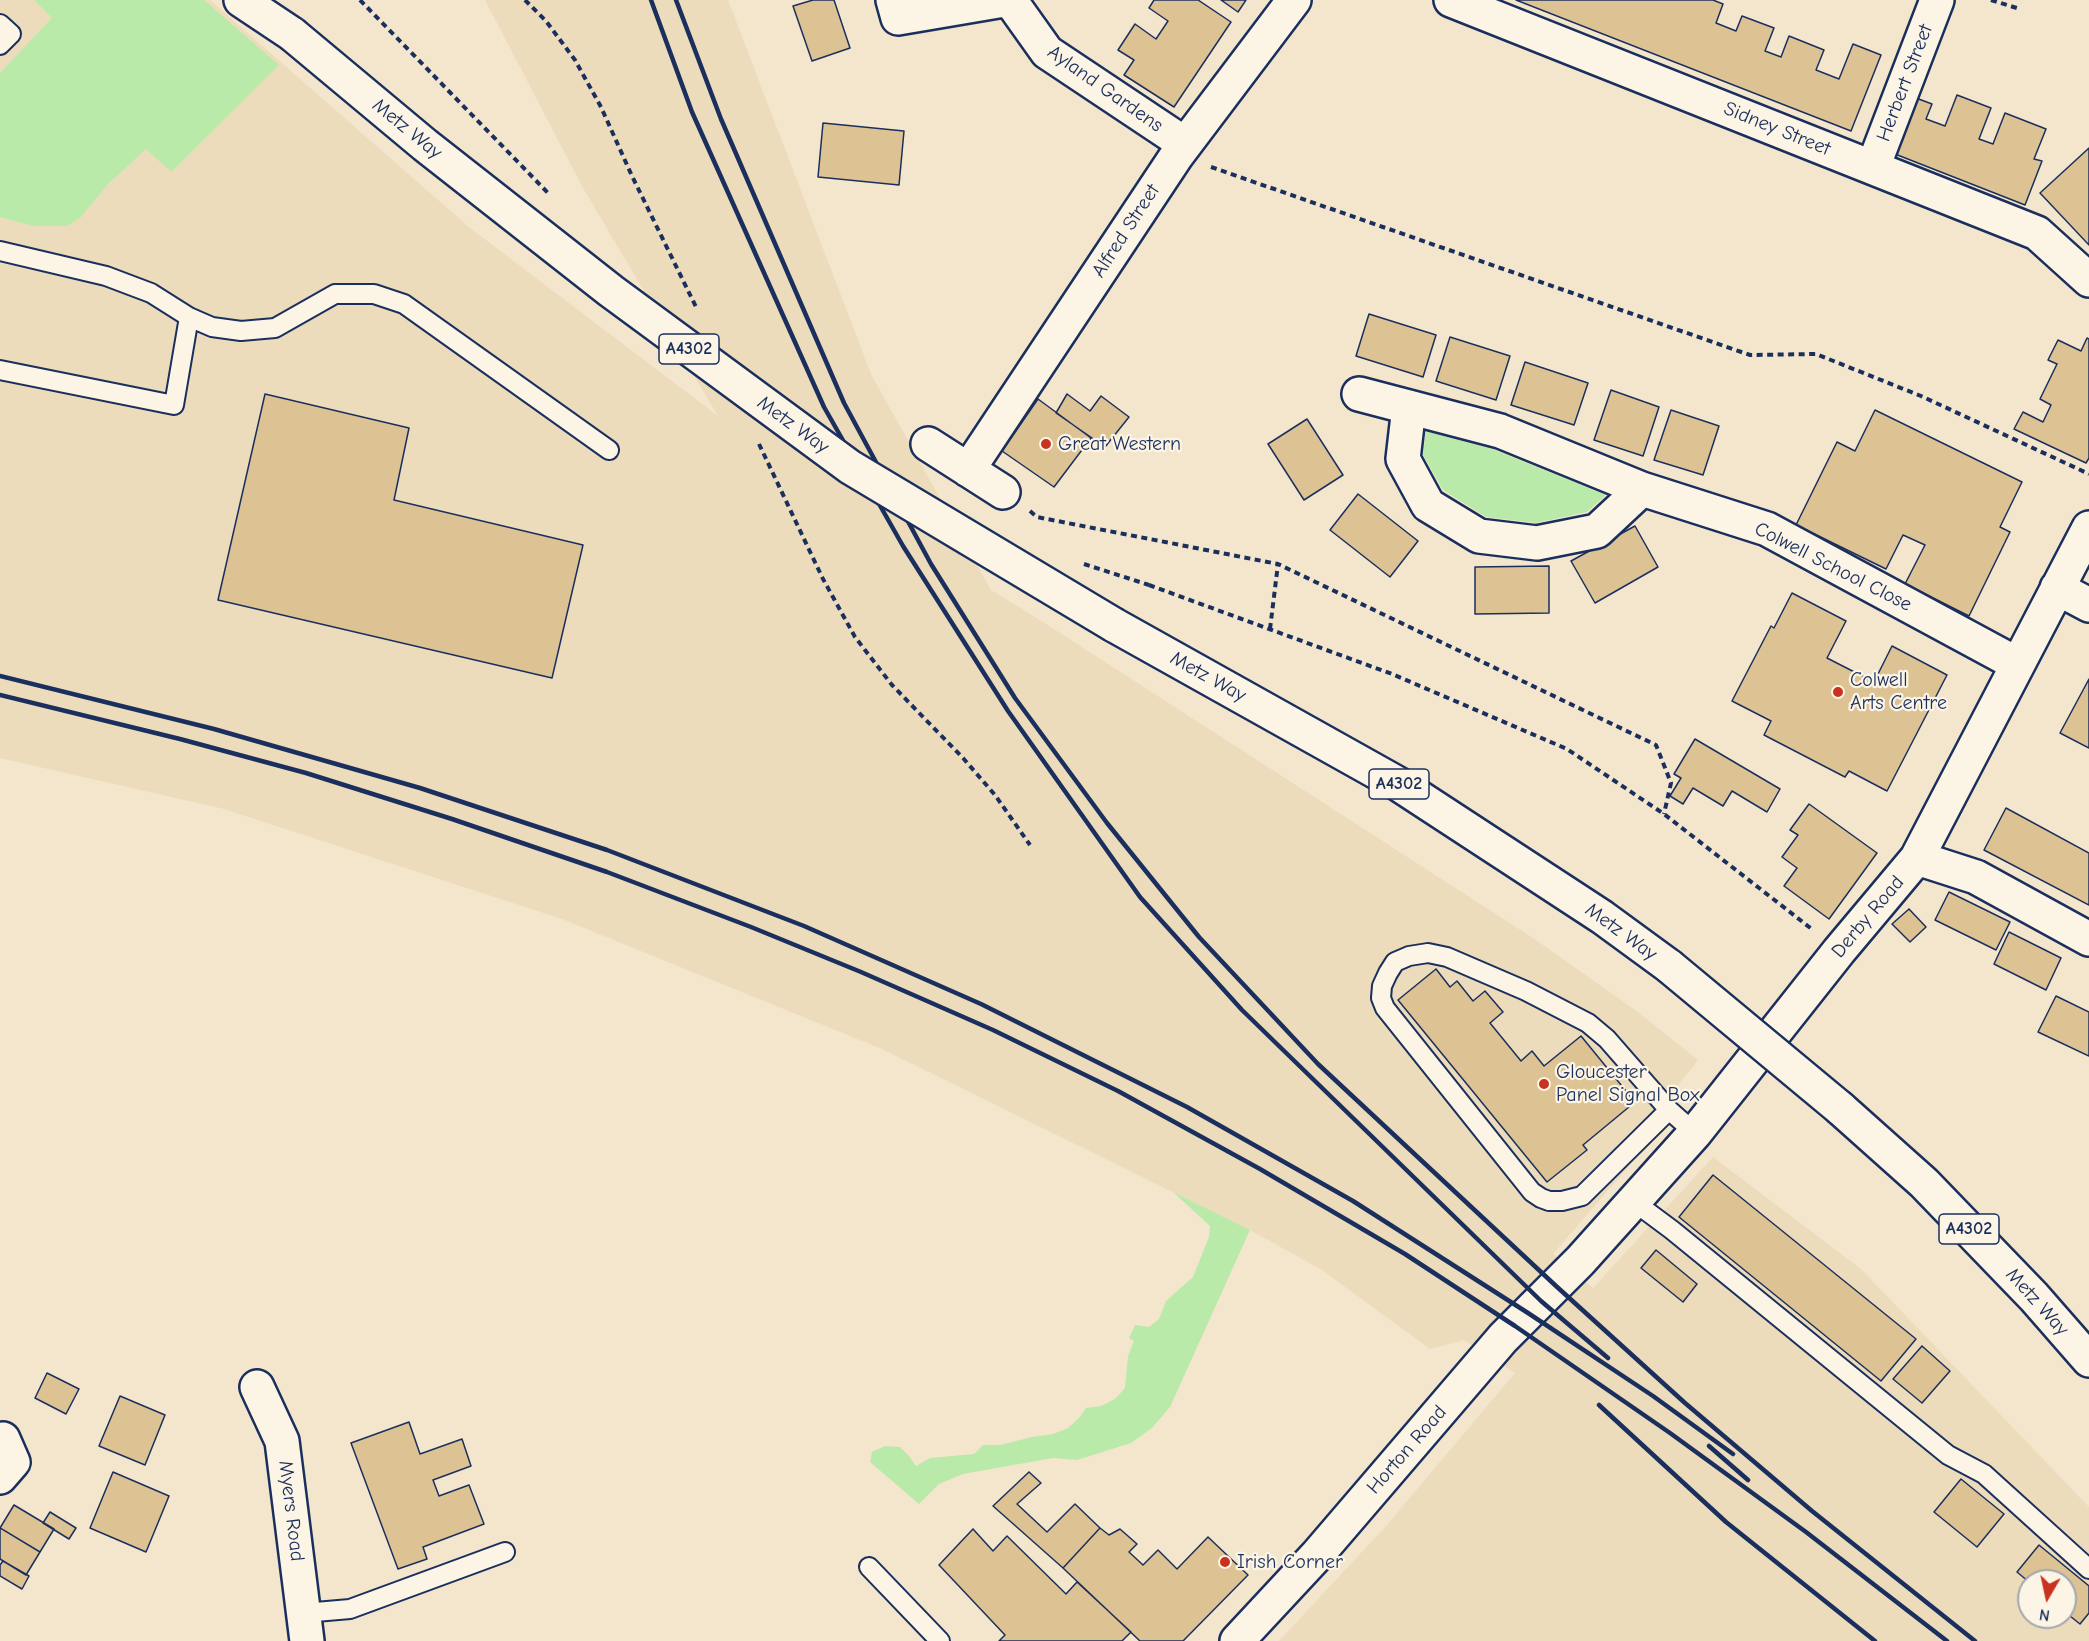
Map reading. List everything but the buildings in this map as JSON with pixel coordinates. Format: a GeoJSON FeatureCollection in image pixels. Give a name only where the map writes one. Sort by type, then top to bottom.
{"type":"FeatureCollection","features":[{"type":"Feature","properties":{"kind":"street","name":"Metz Way"},"geometry":{"type":"LineString","coordinates":[[241,0],[292,34]]}},
{"type":"Feature","properties":{"kind":"street","name":"Metz Way"},"geometry":{"type":"LineString","coordinates":[[256,0],[292,34],[425,145],[611,291],[850,467],[1114,625],[1400,784],[1602,917],[1669,966],[1839,1108],[1924,1183],[2034,1297],[2089,1360]]}},
{"type":"Feature","properties":{"kind":"street"},"geometry":{"type":"LineString","coordinates":[[893,0],[898,18],[1004,0]]}},
{"type":"Feature","properties":{"kind":"street","name":"Ayland Gardens"},"geometry":{"type":"LineString","coordinates":[[1010,0],[1047,52],[1181,149]]}},
{"type":"Feature","properties":{"kind":"street","name":"Alfred Street"},"geometry":{"type":"LineString","coordinates":[[968,470],[1181,149],[1294,0]]}},
{"type":"Feature","properties":{"kind":"street","name":"Sidney Street"},"geometry":{"type":"LineString","coordinates":[[1451,0],[2037,233],[2089,280]]}},
{"type":"Feature","properties":{"kind":"street","name":"Herbert Street"},"geometry":{"type":"LineString","coordinates":[[1873,167],[1937,0]]}},
{"type":"Feature","properties":{"kind":"street","name":"Colwell School Close"},"geometry":{"type":"LineString","coordinates":[[1359,394],[1500,431],[1642,489],[1767,529],[2017,664]]}},
{"type":"Feature","properties":{"kind":"street"},"geometry":{"type":"LineString","coordinates":[[1409,407],[1403,459],[1428,505],[1479,536],[1537,543],[1597,531],[1642,489]]}},
{"type":"Feature","properties":{"kind":"street"},"geometry":{"type":"LineString","coordinates":[[928,444],[1003,492]]}},
{"type":"Feature","properties":{"kind":"street","name":"Derby Road"},"geometry":{"type":"LineString","coordinates":[[1580,1262],[1695,1132],[1839,951],[1917,858],[2089,528]]}},
{"type":"Feature","properties":{"kind":"street"},"geometry":{"type":"LineString","coordinates":[[2057,588],[2089,605]]}},
{"type":"Feature","properties":{"kind":"street"},"geometry":{"type":"LineString","coordinates":[[1917,858],[1976,877],[2089,939]]}},
{"type":"Feature","properties":{"kind":"street","name":"Horton Road"},"geometry":{"type":"LineString","coordinates":[[1237,1641],[1317,1555],[1503,1338],[1580,1262]]}},
{"type":"Feature","properties":{"kind":"street","name":"Myers Road"},"geometry":{"type":"LineString","coordinates":[[257,1386],[282,1441],[305,1627]]}},
{"type":"Feature","properties":{"kind":"lane"},"geometry":{"type":"LineString","coordinates":[[0,24],[11,34],[0,45]]}},
{"type":"Feature","properties":{"kind":"lane"},"geometry":{"type":"LineString","coordinates":[[0,251],[106,276],[151,292],[189,317],[212,327],[241,331],[275,328],[335,294],[374,294],[404,304],[609,450]]}},
{"type":"Feature","properties":{"kind":"lane"},"geometry":{"type":"LineString","coordinates":[[0,370],[174,405],[189,317]]}},
{"type":"Feature","properties":{"kind":"lane"},"geometry":{"type":"LineString","coordinates":[[1669,1110],[1582,1196],[1562,1201],[1541,1198],[1532,1192],[1385,1008],[1381,998],[1382,986],[1395,962],[1409,956],[1428,953],[1447,957],[1526,991],[1588,1023],[1607,1039],[1669,1110],[1695,1132]]}},
{"type":"Feature","properties":{"kind":"lane"},"geometry":{"type":"LineString","coordinates":[[1633,1201],[1948,1455],[1984,1474],[2089,1569]]}},
{"type":"Feature","properties":{"kind":"lane"},"geometry":{"type":"LineString","coordinates":[[305,1627],[505,1552]]}},
{"type":"Feature","properties":{"kind":"lane"},"geometry":{"type":"LineString","coordinates":[[869,1567],[940,1641]]}},
{"type":"Feature","properties":{"kind":"path"},"geometry":{"type":"LineString","coordinates":[[360,0],[557,203]]}},
{"type":"Feature","properties":{"kind":"path"},"geometry":{"type":"LineString","coordinates":[[1991,0],[2019,9]]}},
{"type":"Feature","properties":{"kind":"path"},"geometry":{"type":"LineString","coordinates":[[1181,149],[1750,355],[1816,354],[1921,396],[2089,474]]}},
{"type":"Feature","properties":{"kind":"path"},"geometry":{"type":"LineString","coordinates":[[1003,492],[1037,516],[1278,564],[1656,745],[1671,783],[1664,814]]}},
{"type":"Feature","properties":{"kind":"path"},"geometry":{"type":"LineString","coordinates":[[1270,629],[1278,564]]}},
{"type":"Feature","properties":{"kind":"path"},"geometry":{"type":"LineString","coordinates":[[1149,585],[1392,674],[1567,749],[1664,814],[1839,951]]}},
{"type":"Feature","properties":{"kind":"shaded area"},"geometry":{"type":"Polygon","coordinates":[[[0,0],[210,0],[470,228],[718,416],[583,188],[485,0],[728,0],[871,374],[991,590],[1533,938],[1635,1010],[1698,1060],[1663,1104],[1655,1136],[1553,1254],[1593,1288],[1713,1157],[1861,1269],[2089,1507],[2089,1641],[1279,1641],[1385,1527],[1515,1373],[1464,1340],[1430,1349],[1322,1270],[1250,1230],[882,1049],[562,919],[224,809],[0,758],[0,0]]]}},
{"type":"Feature","properties":{"kind":"green space"},"geometry":{"type":"Polygon","coordinates":[[[34,0],[204,0],[279,65],[171,172],[146,149],[108,184],[80,218],[67,226],[33,226],[0,217],[0,73],[52,18],[34,0]]]}},
{"type":"Feature","properties":{"kind":"green space"},"geometry":{"type":"Polygon","coordinates":[[[1426,431],[1495,450],[1606,495],[1587,512],[1536,523],[1486,517],[1443,490],[1423,455],[1426,431]]]}},
{"type":"Feature","properties":{"kind":"green space"},"geometry":{"type":"Polygon","coordinates":[[[1173,1192],[1250,1230],[1170,1407],[1152,1428],[1131,1443],[1077,1460],[1053,1458],[963,1474],[939,1484],[919,1504],[870,1462],[872,1452],[885,1446],[900,1447],[916,1466],[930,1458],[974,1454],[983,1445],[1000,1445],[1053,1434],[1068,1428],[1086,1408],[1101,1406],[1115,1399],[1125,1388],[1128,1356],[1134,1341],[1129,1338],[1135,1325],[1149,1327],[1159,1319],[1166,1301],[1193,1277],[1209,1237],[1210,1226],[1173,1192]]]}},
{"type":"Feature","properties":{"kind":"railway"},"geometry":{"type":"LineString","coordinates":[[651,0],[692,112],[824,407],[903,546],[1008,711],[1140,897],[1242,1010],[1541,1301],[1608,1358]]}},
{"type":"Feature","properties":{"kind":"railway"},"geometry":{"type":"LineString","coordinates":[[676,0],[721,119],[844,403],[931,564],[1015,698],[1107,823],[1199,937],[1318,1064],[1685,1403],[1812,1511],[1975,1641]]}},
{"type":"Feature","properties":{"kind":"railway"},"geometry":{"type":"LineString","coordinates":[[0,676],[214,729],[420,788],[607,850],[804,926],[981,1004],[1187,1107],[1353,1201],[1653,1396],[1733,1454]]}},
{"type":"Feature","properties":{"kind":"railway"},"geometry":{"type":"LineString","coordinates":[[0,695],[180,739],[306,773],[452,819],[607,872],[751,927],[993,1030],[1118,1091],[1260,1169],[1405,1254],[1515,1326],[1670,1433],[1806,1532],[1947,1641]]}},
{"type":"Feature","properties":{"kind":"railway"},"geometry":{"type":"LineString","coordinates":[[1599,1405],[1726,1522],[1875,1641]]}},
{"type":"Feature","properties":{"kind":"railway"},"geometry":{"type":"LineString","coordinates":[[1709,1446],[1748,1480]]}},
{"type":"Feature","properties":{"kind":"place","name":"Great Western"},"geometry":{"type":"Point","coordinates":[1046,444]}},
{"type":"Feature","properties":{"kind":"place","name":"Colwell Arts Centre"},"geometry":{"type":"Point","coordinates":[1838,692]}},
{"type":"Feature","properties":{"kind":"place","name":"Gloucester Panel Signal Box"},"geometry":{"type":"Point","coordinates":[1544,1084]}},
{"type":"Feature","properties":{"kind":"place","name":"Irish Corner"},"geometry":{"type":"Point","coordinates":[1225,1562]}}]}
